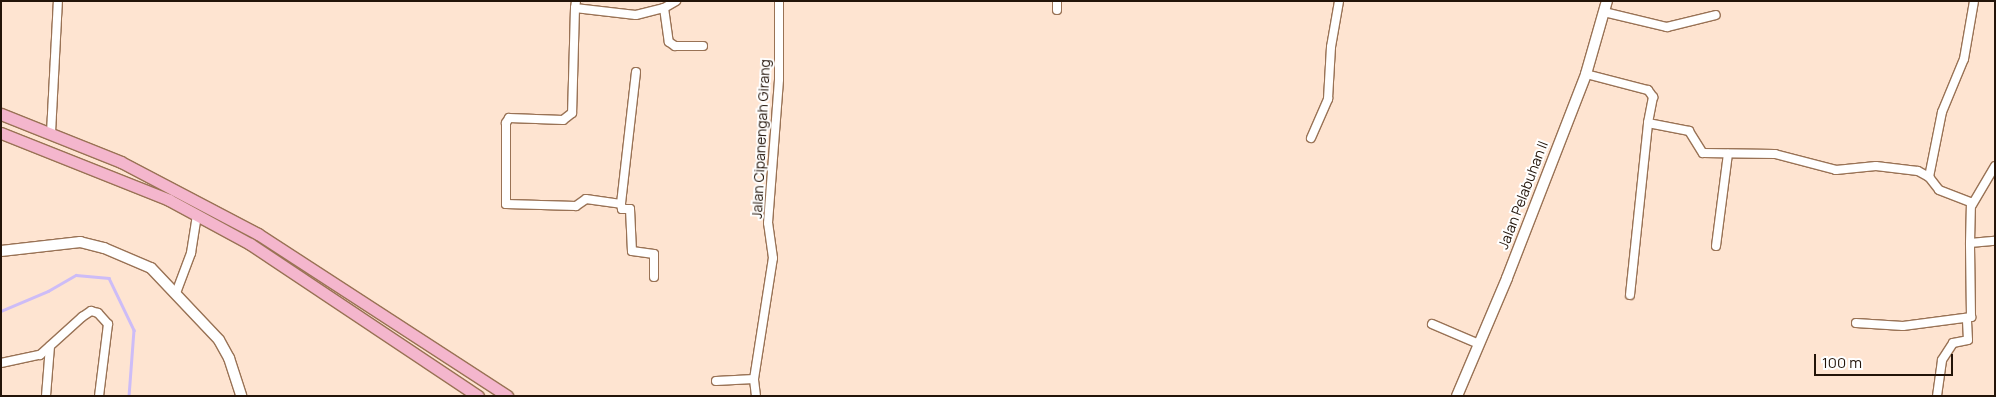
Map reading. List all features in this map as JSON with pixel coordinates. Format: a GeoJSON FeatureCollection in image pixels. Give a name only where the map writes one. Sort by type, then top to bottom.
{"type":"FeatureCollection","features":[{"type":"Feature","properties":{"kind":"main road","name":"Jalan Pelabuhan II"},"geometry":{"type":"LineString","coordinates":[[1458,396],[1508,276],[1586,74],[1608,1]]}},
{"type":"Feature","properties":{"kind":"main road"},"geometry":{"type":"LineString","coordinates":[[1,114],[121,162],[258,234],[507,396]]}},
{"type":"Feature","properties":{"kind":"main road"},"geometry":{"type":"LineString","coordinates":[[1,134],[116,177],[197,215],[250,244],[478,396]]}},
{"type":"Feature","properties":{"kind":"main road"},"geometry":{"type":"LineString","coordinates":[[250,244],[258,234]]}},
{"type":"Feature","properties":{"kind":"main road"},"geometry":{"type":"LineString","coordinates":[[1,250],[64,241],[104,248],[151,268],[219,340],[229,358],[241,396]]}},
{"type":"Feature","properties":{"kind":"street"},"geometry":{"type":"LineString","coordinates":[[51,133],[58,1]]}},
{"type":"Feature","properties":{"kind":"street"},"geometry":{"type":"LineString","coordinates":[[621,204],[586,199],[576,206],[506,204],[506,123],[509,118],[563,120],[572,113],[576,5],[636,15],[664,8],[676,1]]}},
{"type":"Feature","properties":{"kind":"street","name":"Jalan Cipanengah Girang"},"geometry":{"type":"LineString","coordinates":[[756,396],[754,379],[773,258],[768,223],[779,78],[779,1]]}},
{"type":"Feature","properties":{"kind":"street"},"geometry":{"type":"LineString","coordinates":[[1057,1],[1057,10]]}},
{"type":"Feature","properties":{"kind":"street"},"geometry":{"type":"LineString","coordinates":[[1311,138],[1328,100],[1331,47],[1339,1]]}},
{"type":"Feature","properties":{"kind":"street"},"geometry":{"type":"LineString","coordinates":[[1929,178],[1942,112],[1964,59],[1974,1]]}},
{"type":"Feature","properties":{"kind":"street"},"geometry":{"type":"LineString","coordinates":[[664,8],[669,42],[674,46],[703,46]]}},
{"type":"Feature","properties":{"kind":"street"},"geometry":{"type":"LineString","coordinates":[[1604,12],[1667,27],[1716,15]]}},
{"type":"Feature","properties":{"kind":"street"},"geometry":{"type":"LineString","coordinates":[[636,72],[621,204],[622,208],[630,209],[632,251],[654,254],[654,277]]}},
{"type":"Feature","properties":{"kind":"street"},"geometry":{"type":"LineString","coordinates":[[1586,74],[1648,90],[1653,96],[1648,123],[1630,295]]}},
{"type":"Feature","properties":{"kind":"street"},"geometry":{"type":"LineString","coordinates":[[1648,123],[1689,131],[1703,153],[1775,154],[1836,170],[1887,166],[1918,172],[1929,178],[1939,190],[1963,196],[1972,205]]}},
{"type":"Feature","properties":{"kind":"street"},"geometry":{"type":"LineString","coordinates":[[1716,246],[1728,154]]}},
{"type":"Feature","properties":{"kind":"street"},"geometry":{"type":"LineString","coordinates":[[1856,323],[1903,326],[1967,319],[1972,315],[1970,243],[1972,205],[1995,166]]}},
{"type":"Feature","properties":{"kind":"street"},"geometry":{"type":"LineString","coordinates":[[176,293],[191,253],[197,215]]}},
{"type":"Feature","properties":{"kind":"street"},"geometry":{"type":"LineString","coordinates":[[1970,243],[1995,241]]}},
{"type":"Feature","properties":{"kind":"street"},"geometry":{"type":"LineString","coordinates":[[1,363],[40,355],[91,312],[105,318],[108,324],[99,396]]}},
{"type":"Feature","properties":{"kind":"street"},"geometry":{"type":"LineString","coordinates":[[1937,396],[1942,360],[1953,343],[1968,340],[1967,319]]}},
{"type":"Feature","properties":{"kind":"street"},"geometry":{"type":"LineString","coordinates":[[1432,324],[1479,344]]}},
{"type":"Feature","properties":{"kind":"street"},"geometry":{"type":"LineString","coordinates":[[46,396],[50,346]]}},
{"type":"Feature","properties":{"kind":"street"},"geometry":{"type":"LineString","coordinates":[[716,381],[754,379]]}},
{"type":"Feature","properties":{"kind":"waterway"},"geometry":{"type":"LineString","coordinates":[[1,311],[48,291],[76,275],[109,278],[134,330],[129,396]]}}]}
